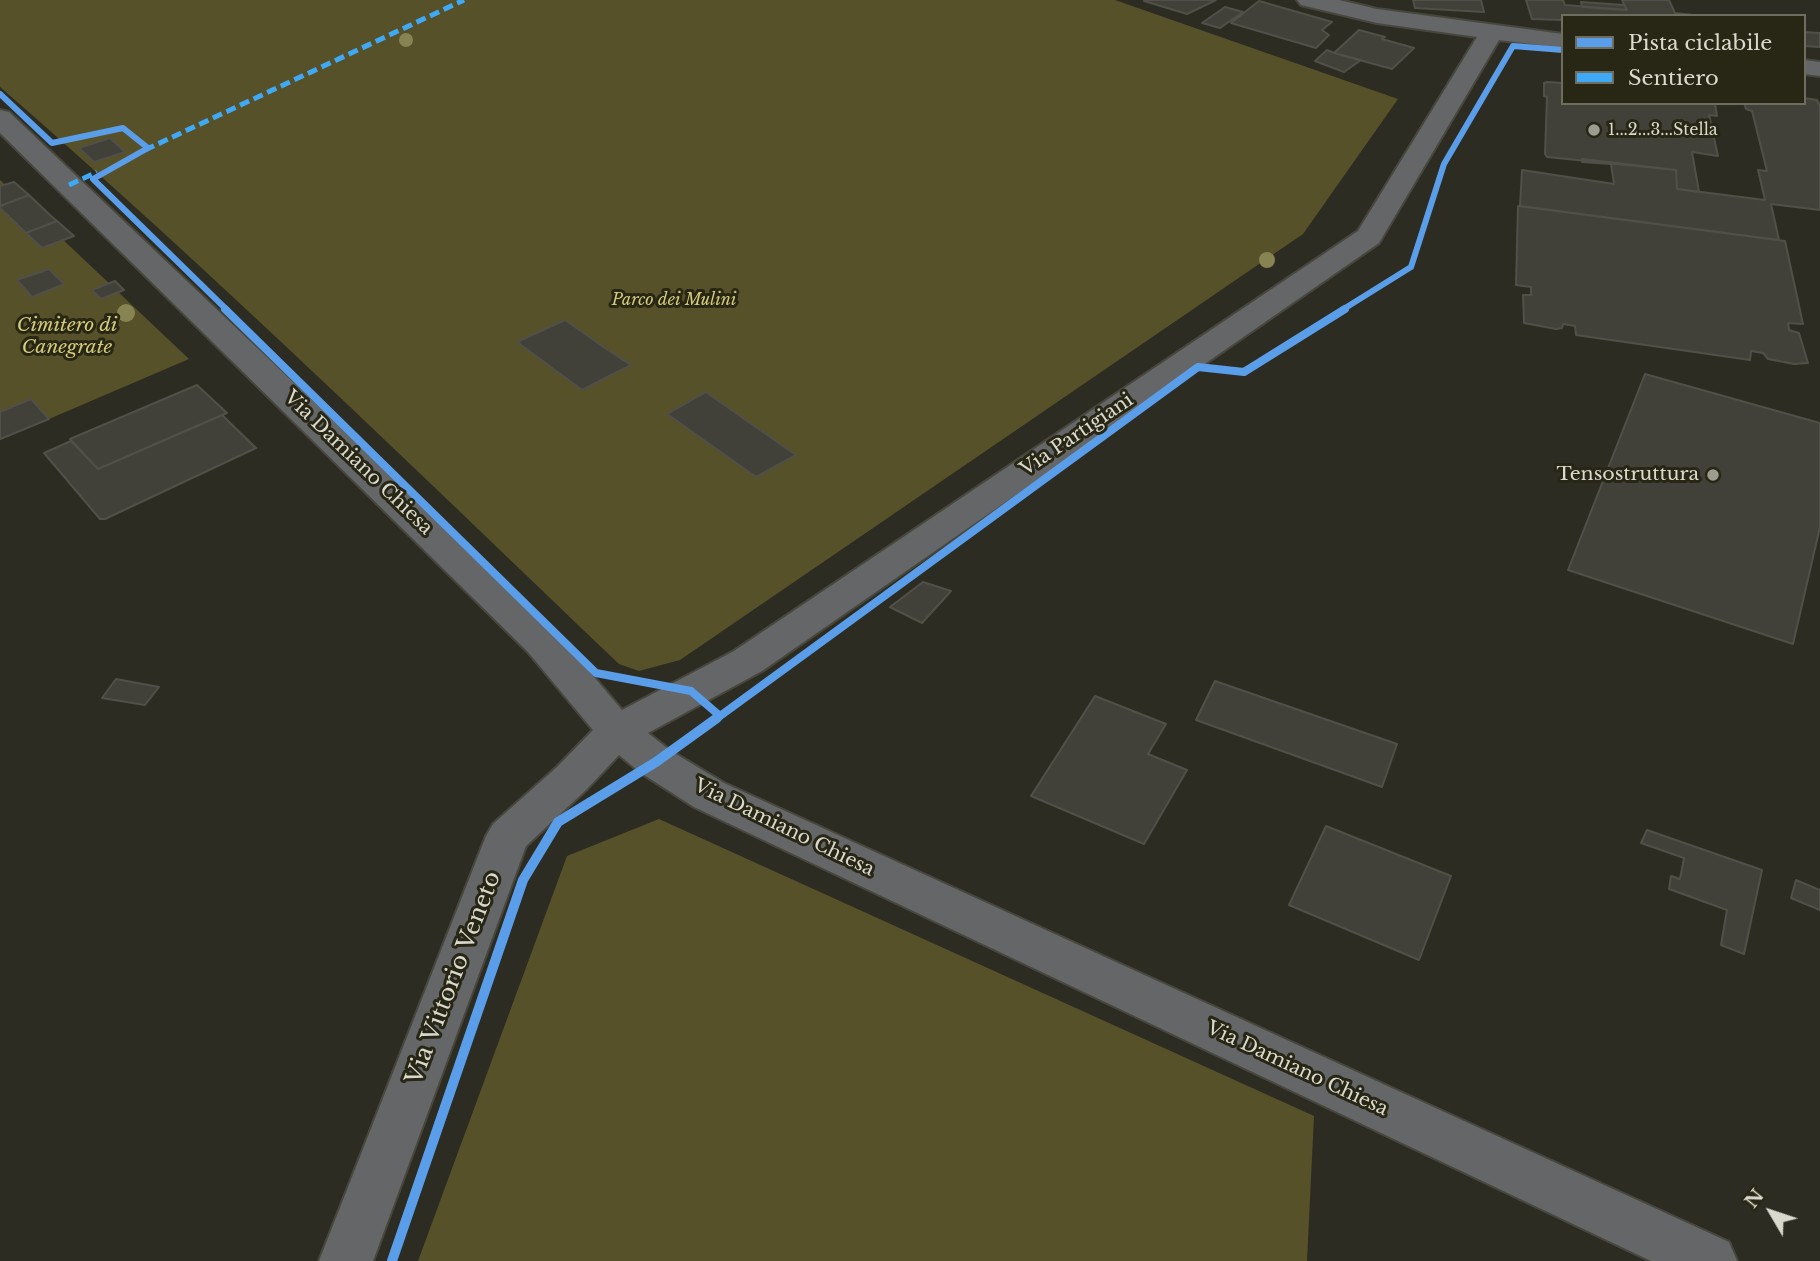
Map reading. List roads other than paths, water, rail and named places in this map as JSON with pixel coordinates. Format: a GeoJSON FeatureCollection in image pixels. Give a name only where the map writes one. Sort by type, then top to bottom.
{"type":"FeatureCollection","features":[{"type":"Feature","properties":{"kind":"street"},"geometry":{"type":"LineString","coordinates":[[1309,0],[1377,16],[1561,41]]}},
{"type":"Feature","properties":{"kind":"street","name":"Via Partigiani"},"geometry":{"type":"LineString","coordinates":[[617,731],[748,661],[1369,237],[1491,33]]}},
{"type":"Feature","properties":{"kind":"street","name":"Via Damiano Chiesa"},"geometry":{"type":"LineString","coordinates":[[0,118],[541,642],[617,731],[656,762],[709,795],[1710,1261]]}},
{"type":"Feature","properties":{"kind":"street","name":"Via Vittorio Veneto"},"geometry":{"type":"LineString","coordinates":[[346,1261],[508,836],[572,778],[617,731]]}},
{"type":"Feature","properties":{"kind":"place","name":"1...2...3...Stella"},"geometry":{"type":"Point","coordinates":[1594,130]}},
{"type":"Feature","properties":{"kind":"place","name":"Tensostruttura"},"geometry":{"type":"Point","coordinates":[1713,475]}},
{"type":"Feature","properties":{"kind":"park label","name":"Parco dei Mulini"},"geometry":{"type":"Point","coordinates":[674,300]}},
{"type":"Feature","properties":{"kind":"park label","name":"Cimitero di Canegrate"},"geometry":{"type":"Point","coordinates":[67,337]}}]}
